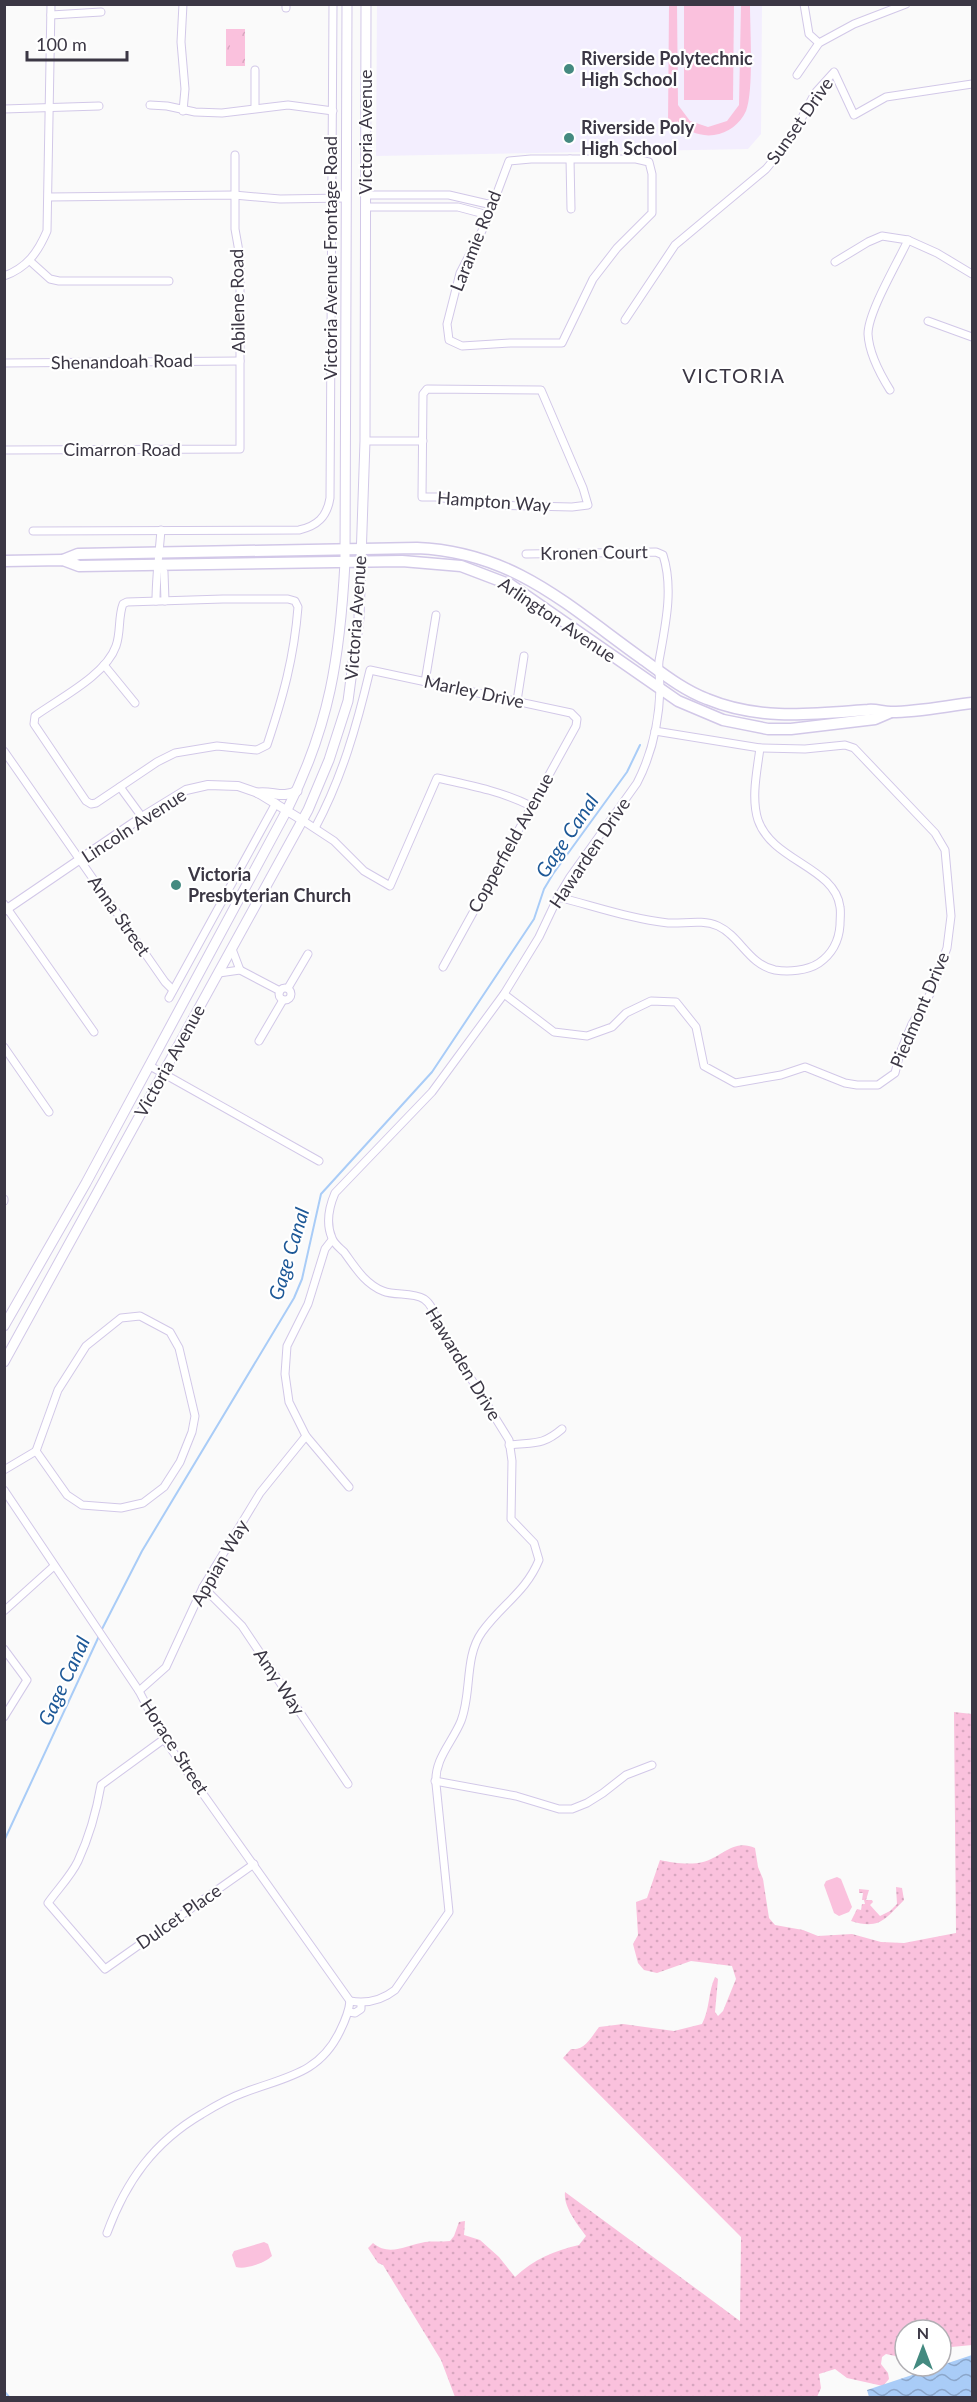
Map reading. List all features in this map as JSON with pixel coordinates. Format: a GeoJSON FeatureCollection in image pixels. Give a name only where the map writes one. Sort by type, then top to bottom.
{"type":"FeatureCollection","features":[{"type":"Feature","properties":{"kind":"main road","name":"Victoria Avenue"},"geometry":{"type":"LineString","coordinates":[[4,1326],[150,1066],[297,791],[319,735],[334,678],[340,635],[345,562],[347,4]]}},
{"type":"Feature","properties":{"kind":"main road","name":"Victoria Avenue"},"geometry":{"type":"LineString","coordinates":[[4,1362],[302,820],[330,760],[348,701],[356,656],[365,441],[366,4]]}},
{"type":"Feature","properties":{"kind":"main road","name":"Arlington Avenue"},"geometry":{"type":"LineString","coordinates":[[4,561],[63,560],[78,554],[160,551],[436,549],[477,556],[504,566],[578,612],[659,671],[705,699],[744,711],[797,716],[871,710],[892,712],[972,703]]}},
{"type":"Feature","properties":{"kind":"main road","name":"Arlington Avenue"},"geometry":{"type":"LineString","coordinates":[[63,560],[79,566],[345,562],[434,562],[461,566],[488,574],[512,585],[678,701],[723,720],[768,729],[811,728],[875,719],[892,712]]}},
{"type":"Feature","properties":{"kind":"main road"},"geometry":{"type":"LineString","coordinates":[[258,793],[267,792],[286,796],[297,791]]}},
{"type":"Feature","properties":{"kind":"street"},"geometry":{"type":"LineString","coordinates":[[4,276],[13,274],[30,261],[39,250],[47,231],[51,4]]}},
{"type":"Feature","properties":{"kind":"street"},"geometry":{"type":"LineString","coordinates":[[183,4],[181,42],[186,89],[183,111]]}},
{"type":"Feature","properties":{"kind":"street","name":"Victoria Avenue Frontage Road"},"geometry":{"type":"LineString","coordinates":[[161,531],[299,530],[312,527],[327,512],[330,498],[333,4]]}},
{"type":"Feature","properties":{"kind":"street"},"geometry":{"type":"LineString","coordinates":[[804,4],[809,34],[819,43]]}},
{"type":"Feature","properties":{"kind":"street"},"geometry":{"type":"LineString","coordinates":[[797,75],[819,43],[854,24],[906,4]]}},
{"type":"Feature","properties":{"kind":"street"},"geometry":{"type":"LineString","coordinates":[[51,15],[101,12]]}},
{"type":"Feature","properties":{"kind":"street"},"geometry":{"type":"LineString","coordinates":[[255,70],[255,108]]}},
{"type":"Feature","properties":{"kind":"street","name":"Sunset Drive"},"geometry":{"type":"LineString","coordinates":[[625,320],[675,245],[766,169],[790,140],[815,93],[834,72],[854,116],[886,98],[972,84]]}},
{"type":"Feature","properties":{"kind":"street"},"geometry":{"type":"LineString","coordinates":[[150,105],[167,106],[183,111],[222,113],[288,105],[333,111]]}},
{"type":"Feature","properties":{"kind":"street"},"geometry":{"type":"LineString","coordinates":[[4,109],[99,106]]}},
{"type":"Feature","properties":{"kind":"street","name":"Abilene Road"},"geometry":{"type":"LineString","coordinates":[[235,154],[235,229],[240,257],[240,448]]}},
{"type":"Feature","properties":{"kind":"street","name":"Laramie Road"},"geometry":{"type":"LineString","coordinates":[[531,159],[636,159],[649,162],[652,174],[652,213],[617,248],[593,279],[562,343],[510,342],[462,346],[449,340],[447,324],[460,273],[492,205],[508,162],[531,159]]}},
{"type":"Feature","properties":{"kind":"street"},"geometry":{"type":"LineString","coordinates":[[570,159],[571,209]]}},
{"type":"Feature","properties":{"kind":"street"},"geometry":{"type":"LineString","coordinates":[[49,197],[234,195],[280,199],[346,198]]}},
{"type":"Feature","properties":{"kind":"street"},"geometry":{"type":"LineString","coordinates":[[366,195],[449,195],[492,205]]}},
{"type":"Feature","properties":{"kind":"street"},"geometry":{"type":"LineString","coordinates":[[366,207],[458,207],[488,214]]}},
{"type":"Feature","properties":{"kind":"street"},"geometry":{"type":"LineString","coordinates":[[836,262],[882,236],[908,240],[937,253],[972,274]]}},
{"type":"Feature","properties":{"kind":"street"},"geometry":{"type":"LineString","coordinates":[[890,390],[877,369],[868,334],[873,311],[908,240]]}},
{"type":"Feature","properties":{"kind":"street"},"geometry":{"type":"LineString","coordinates":[[30,261],[50,279],[59,281],[169,282]]}},
{"type":"Feature","properties":{"kind":"street"},"geometry":{"type":"LineString","coordinates":[[928,321],[972,337]]}},
{"type":"Feature","properties":{"kind":"street","name":"Shenandoah Road"},"geometry":{"type":"LineString","coordinates":[[4,363],[240,361]]}},
{"type":"Feature","properties":{"kind":"street","name":"Hampton Way"},"geometry":{"type":"LineString","coordinates":[[427,389],[539,389],[583,488],[588,505],[572,507],[493,505],[422,497],[423,441],[423,394],[427,389]]}},
{"type":"Feature","properties":{"kind":"street"},"geometry":{"type":"LineString","coordinates":[[365,441],[423,441]]}},
{"type":"Feature","properties":{"kind":"street","name":"Cimarron Road"},"geometry":{"type":"LineString","coordinates":[[4,450],[240,448]]}},
{"type":"Feature","properties":{"kind":"street"},"geometry":{"type":"LineString","coordinates":[[33,531],[161,531],[159,564],[164,572],[160,601]]}},
{"type":"Feature","properties":{"kind":"street","name":"Kronen Court"},"geometry":{"type":"LineString","coordinates":[[526,554],[661,554]]}},
{"type":"Feature","properties":{"kind":"street","name":"Hawarden Drive"},"geometry":{"type":"LineString","coordinates":[[107,2233],[124,2194],[142,2164],[168,2139],[201,2115],[241,2093],[306,2070],[321,2060],[338,2036],[349,2012],[350,2001],[361,2003],[382,1999],[395,1990],[448,1912],[435,1780],[439,1761],[461,1720],[472,1656],[480,1634],[501,1608],[528,1583],[539,1560],[534,1544],[511,1519],[512,1461],[509,1446],[496,1419],[439,1327],[432,1307],[416,1297],[385,1292],[374,1287],[332,1240],[330,1204],[335,1193],[432,1092],[504,994],[539,937],[558,897],[646,767],[655,731],[660,689],[659,671],[668,611],[664,558],[661,554]]}},
{"type":"Feature","properties":{"kind":"street"},"geometry":{"type":"LineString","coordinates":[[295,601],[298,607],[286,685],[267,745],[256,750],[217,746],[175,753],[91,804],[86,801],[33,720],[35,716],[98,672],[104,665],[117,645],[123,604],[127,602],[295,601]]}},
{"type":"Feature","properties":{"kind":"street"},"geometry":{"type":"LineString","coordinates":[[425,682],[436,615]]}},
{"type":"Feature","properties":{"kind":"street"},"geometry":{"type":"LineString","coordinates":[[518,701],[524,656]]}},
{"type":"Feature","properties":{"kind":"street"},"geometry":{"type":"LineString","coordinates":[[104,665],[135,703]]}},
{"type":"Feature","properties":{"kind":"street","name":"Marley Drive"},"geometry":{"type":"LineString","coordinates":[[315,828],[333,792],[349,750],[370,670],[571,713],[577,719]]}},
{"type":"Feature","properties":{"kind":"street","name":"Copperfield Avenue"},"geometry":{"type":"LineString","coordinates":[[443,967],[576,726],[577,719]]}},
{"type":"Feature","properties":{"kind":"street","name":"Piedmont Drive"},"geometry":{"type":"LineString","coordinates":[[504,994],[554,1032],[587,1036],[612,1027],[626,1012],[651,1001],[676,1002],[696,1027],[704,1066],[735,1083],[781,1075],[805,1067],[844,1083],[857,1085],[878,1085],[895,1073],[900,1053],[912,1024],[930,994],[947,948],[951,916],[945,850],[935,833],[854,748],[845,745],[805,749],[760,748],[655,731]]}},
{"type":"Feature","properties":{"kind":"street"},"geometry":{"type":"LineString","coordinates":[[558,897],[639,918],[670,923],[695,922],[718,926],[738,941],[760,964],[774,970],[795,971],[817,964],[828,956],[838,940],[841,905],[830,884],[772,844],[759,821],[755,799],[760,748]]}},
{"type":"Feature","properties":{"kind":"street","name":"Anna Street"},"geometry":{"type":"LineString","coordinates":[[4,751],[165,982],[173,990]]}},
{"type":"Feature","properties":{"kind":"street","name":"Lincoln Avenue"},"geometry":{"type":"LineString","coordinates":[[6,908],[175,796],[197,787],[229,785],[258,793],[334,841],[364,871],[390,886],[437,778],[502,793],[531,806]]}},
{"type":"Feature","properties":{"kind":"street"},"geometry":{"type":"LineString","coordinates":[[120,787],[142,817]]}},
{"type":"Feature","properties":{"kind":"street"},"geometry":{"type":"LineString","coordinates":[[169,998],[276,803]]}},
{"type":"Feature","properties":{"kind":"street"},"geometry":{"type":"LineString","coordinates":[[6,908],[94,1032]]}},
{"type":"Feature","properties":{"kind":"street"},"geometry":{"type":"LineString","coordinates":[[232,949],[240,970]]}},
{"type":"Feature","properties":{"kind":"street"},"geometry":{"type":"LineString","coordinates":[[288,988],[308,954]]}},
{"type":"Feature","properties":{"kind":"street"},"geometry":{"type":"LineString","coordinates":[[219,973],[240,970],[280,991]]}},
{"type":"Feature","properties":{"kind":"street"},"geometry":{"type":"LineString","coordinates":[[280,991],[288,988]]}},
{"type":"Feature","properties":{"kind":"street"},"geometry":{"type":"LineString","coordinates":[[283,1000],[288,1000],[291,996],[292,992],[288,988]]}},
{"type":"Feature","properties":{"kind":"street"},"geometry":{"type":"LineString","coordinates":[[280,991],[279,996],[283,1000]]}},
{"type":"Feature","properties":{"kind":"street"},"geometry":{"type":"LineString","coordinates":[[259,1041],[283,1000]]}},
{"type":"Feature","properties":{"kind":"street"},"geometry":{"type":"LineString","coordinates":[[4,1047],[49,1112]]}},
{"type":"Feature","properties":{"kind":"street"},"geometry":{"type":"LineString","coordinates":[[150,1066],[319,1161]]}},
{"type":"Feature","properties":{"kind":"street"},"geometry":{"type":"LineString","coordinates":[[332,1240],[326,1249],[308,1304],[287,1346],[285,1374],[289,1402],[306,1436],[349,1487]]}},
{"type":"Feature","properties":{"kind":"street"},"geometry":{"type":"LineString","coordinates":[[4,1470],[36,1451],[58,1390],[86,1346],[121,1318],[140,1316],[170,1332],[179,1348],[195,1416],[192,1432],[180,1462],[164,1487],[143,1503],[121,1508],[82,1505],[68,1495],[36,1451]]}},
{"type":"Feature","properties":{"kind":"street"},"geometry":{"type":"LineString","coordinates":[[509,1446],[540,1443],[562,1429]]}},
{"type":"Feature","properties":{"kind":"street","name":"Appian Way"},"geometry":{"type":"LineString","coordinates":[[139,1691],[166,1668],[203,1587],[260,1492],[306,1436]]}},
{"type":"Feature","properties":{"kind":"street","name":"Horace Street"},"geometry":{"type":"LineString","coordinates":[[4,1490],[139,1691],[164,1739],[350,2001]]}},
{"type":"Feature","properties":{"kind":"street"},"geometry":{"type":"LineString","coordinates":[[4,1611],[54,1566]]}},
{"type":"Feature","properties":{"kind":"street","name":"Amy Way"},"geometry":{"type":"LineString","coordinates":[[203,1587],[242,1626],[348,1784]]}},
{"type":"Feature","properties":{"kind":"street"},"geometry":{"type":"LineString","coordinates":[[4,1649],[27,1680],[4,1718]]}},
{"type":"Feature","properties":{"kind":"street","name":"Dulcet Place"},"geometry":{"type":"LineString","coordinates":[[164,1739],[101,1785],[95,1821],[77,1862],[48,1903],[105,1970],[254,1864]]}},
{"type":"Feature","properties":{"kind":"street"},"geometry":{"type":"LineString","coordinates":[[435,1780],[516,1796],[559,1809],[572,1809],[595,1798],[618,1780],[636,1770],[652,1765]]}},
{"type":"Feature","properties":{"kind":"street","name":"Hawarden Drive"},"geometry":{"type":"LineString","coordinates":[[349,2012],[355,2013],[361,2009],[361,2003]]}},
{"type":"Feature","properties":{"kind":"shaded area","name":"Riverside Polytechnic High School"},"geometry":{"type":"Polygon","coordinates":[[[377,5],[762,5],[761,134],[748,149],[376,156],[377,5]]]}},
{"type":"Feature","properties":{"kind":"green space"},"geometry":{"type":"Polygon","coordinates":[[[669,5],[677,5],[678,105],[690,121],[708,127],[727,121],[739,105],[741,5],[750,5],[751,75],[748,102],[746,111],[740,120],[724,132],[704,135],[685,128],[677,121],[668,123],[669,5]]]}},
{"type":"Feature","properties":{"kind":"green space"},"geometry":{"type":"Polygon","coordinates":[[[684,5],[734,5],[733,100],[684,100],[684,5]]]}},
{"type":"Feature","properties":{"kind":"green space"},"geometry":{"type":"Polygon","coordinates":[[[226,29],[245,29],[245,66],[226,66],[226,29]]]}},
{"type":"Feature","properties":{"kind":"green space"},"geometry":{"type":"Polygon","coordinates":[[[230,35],[241,36],[241,59],[230,59],[230,35]]]}},
{"type":"Feature","properties":{"kind":"green space"},"geometry":{"type":"Polygon","coordinates":[[[954,1712],[972,1714],[972,2345],[953,2347],[953,2318],[893,2318],[893,2356],[886,2354],[882,2357],[881,2364],[888,2373],[889,2379],[883,2386],[847,2378],[835,2369],[819,2374],[821,2388],[817,2397],[455,2397],[441,2360],[383,2265],[378,2263],[368,2248],[373,2243],[392,2250],[425,2242],[450,2241],[459,2222],[465,2221],[464,2235],[480,2240],[499,2257],[515,2277],[545,2256],[579,2245],[586,2236],[566,2204],[565,2192],[740,2321],[741,2237],[563,2058],[571,2049],[584,2046],[599,2027],[623,2024],[674,2031],[702,2024],[715,1977],[718,1979],[715,2012],[718,2016],[723,2011],[736,1979],[732,1966],[691,1961],[657,1973],[644,1970],[638,1963],[633,1944],[638,1935],[636,1902],[647,1898],[660,1860],[698,1863],[710,1860],[728,1849],[741,1845],[755,1848],[769,1918],[775,1925],[803,1930],[818,1936],[852,1934],[881,1942],[904,1943],[956,1933],[954,1712]]]}},
{"type":"Feature","properties":{"kind":"green space"},"geometry":{"type":"Polygon","coordinates":[[[837,1877],[841,1879],[852,1907],[849,1912],[839,1916],[834,1913],[824,1885],[826,1881],[837,1877]]]}},
{"type":"Feature","properties":{"kind":"green space"},"geometry":{"type":"Polygon","coordinates":[[[896,1887],[902,1888],[904,1900],[887,1917],[869,1924],[851,1921],[857,1909],[861,1910],[862,1904],[865,1904],[862,1900],[863,1893],[859,1893],[859,1889],[869,1890],[866,1900],[872,1900],[870,1905],[880,1916],[897,1904],[896,1887]]]}},
{"type":"Feature","properties":{"kind":"green space"},"geometry":{"type":"Polygon","coordinates":[[[264,2242],[268,2244],[272,2256],[255,2265],[244,2268],[236,2267],[232,2255],[234,2251],[264,2242]]]}},
{"type":"Feature","properties":{"kind":"water"},"geometry":{"type":"Polygon","coordinates":[[[972,2355],[972,2397],[869,2397],[867,2390],[903,2378],[953,2378],[953,2361],[972,2355]]]}},
{"type":"Feature","properties":{"kind":"waterway","name":"Gage Canal"},"geometry":{"type":"LineString","coordinates":[[101,1631],[142,1551],[294,1298],[302,1279],[321,1194],[432,1072],[534,919],[544,889],[553,874],[627,772],[640,745]]}},
{"type":"Feature","properties":{"kind":"waterway","name":"Gage Canal"},"geometry":{"type":"LineString","coordinates":[[4,1841],[99,1636]]}},
{"type":"Feature","properties":{"kind":"waterway"},"geometry":{"type":"LineString","coordinates":[[4,2391],[10,2398]]}},
{"type":"Feature","properties":{"kind":"place","name":"Riverside Polytechnic High School"},"geometry":{"type":"Point","coordinates":[569,69]}},
{"type":"Feature","properties":{"kind":"place","name":"Riverside Poly High School"},"geometry":{"type":"Point","coordinates":[569,138]}},
{"type":"Feature","properties":{"kind":"place","name":"Victoria Presbyterian Church"},"geometry":{"type":"Point","coordinates":[176,885]}},
{"type":"Feature","properties":{"kind":"district","name":"VICTORIA"},"geometry":{"type":"Point","coordinates":[734,376]}}]}
